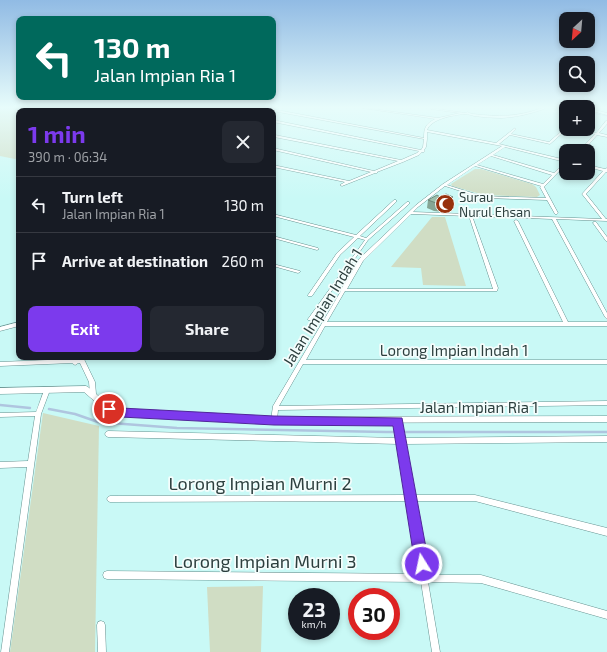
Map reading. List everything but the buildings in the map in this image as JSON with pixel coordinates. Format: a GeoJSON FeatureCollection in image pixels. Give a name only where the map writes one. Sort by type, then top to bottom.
{"type":"FeatureCollection","features":[{"type":"Feature","properties":{"kind":"street"},"geometry":{"type":"LineString","coordinates":[[287,138],[403,162]]}},
{"type":"Feature","properties":{"kind":"street"},"geometry":{"type":"LineString","coordinates":[[360,138],[423,151]]}},
{"type":"Feature","properties":{"kind":"street"},"geometry":{"type":"LineString","coordinates":[[342,185],[403,162],[423,151],[426,139],[423,138]]}},
{"type":"Feature","properties":{"kind":"street"},"geometry":{"type":"LineString","coordinates":[[467,138],[497,144],[559,159]]}},
{"type":"Feature","properties":{"kind":"street"},"geometry":{"type":"LineString","coordinates":[[497,144],[504,138]]}},
{"type":"Feature","properties":{"kind":"street"},"geometry":{"type":"LineString","coordinates":[[529,138],[550,143],[555,138]]}},
{"type":"Feature","properties":{"kind":"street","name":"Jalan Impian Indah 1"},"geometry":{"type":"LineString","coordinates":[[274,420],[275,408],[361,260],[410,213],[444,185],[504,146]]}},
{"type":"Feature","properties":{"kind":"street"},"geometry":{"type":"LineString","coordinates":[[276,150],[377,172]]}},
{"type":"Feature","properties":{"kind":"street"},"geometry":{"type":"LineString","coordinates":[[490,155],[554,174]]}},
{"type":"Feature","properties":{"kind":"street"},"geometry":{"type":"LineString","coordinates":[[475,165],[543,185]]}},
{"type":"Feature","properties":{"kind":"street"},"geometry":{"type":"LineString","coordinates":[[276,167],[348,182]]}},
{"type":"Feature","properties":{"kind":"street"},"geometry":{"type":"LineString","coordinates":[[595,167],[607,170]]}},
{"type":"Feature","properties":{"kind":"street"},"geometry":{"type":"LineString","coordinates":[[543,185],[559,169]]}},
{"type":"Feature","properties":{"kind":"street"},"geometry":{"type":"LineString","coordinates":[[606,220],[584,194],[607,170]]}},
{"type":"Feature","properties":{"kind":"street"},"geometry":{"type":"LineString","coordinates":[[444,185],[483,197],[549,199]]}},
{"type":"Feature","properties":{"kind":"street"},"geometry":{"type":"LineString","coordinates":[[543,185],[542,187],[556,213]]}},
{"type":"Feature","properties":{"kind":"street","name":"Jalan Impian Indah 1"},"geometry":{"type":"LineString","coordinates":[[310,295],[338,254],[395,201]]}},
{"type":"Feature","properties":{"kind":"street","name":"Jalan Impian Indah 1"},"geometry":{"type":"LineString","coordinates":[[310,319],[333,288],[353,256],[367,240],[408,203]]}},
{"type":"Feature","properties":{"kind":"street"},"geometry":{"type":"LineString","coordinates":[[410,213],[606,220]]}},
{"type":"Feature","properties":{"kind":"street"},"geometry":{"type":"LineString","coordinates":[[333,288],[343,290],[495,290],[496,288],[470,215]]}},
{"type":"Feature","properties":{"kind":"street"},"geometry":{"type":"LineString","coordinates":[[276,216],[367,240]]}},
{"type":"Feature","properties":{"kind":"street"},"geometry":{"type":"LineString","coordinates":[[553,218],[607,317]]}},
{"type":"Feature","properties":{"kind":"street"},"geometry":{"type":"LineString","coordinates":[[516,221],[566,324]]}},
{"type":"Feature","properties":{"kind":"street"},"geometry":{"type":"LineString","coordinates":[[595,223],[607,240]]}},
{"type":"Feature","properties":{"kind":"street"},"geometry":{"type":"LineString","coordinates":[[276,238],[317,249]]}},
{"type":"Feature","properties":{"kind":"street"},"geometry":{"type":"LineString","coordinates":[[276,266],[298,272]]}},
{"type":"Feature","properties":{"kind":"street"},"geometry":{"type":"LineString","coordinates":[[324,324],[607,324]]}},
{"type":"Feature","properties":{"kind":"street"},"geometry":{"type":"LineString","coordinates":[[0,329],[16,325]]}},
{"type":"Feature","properties":{"kind":"street"},"geometry":{"type":"LineString","coordinates":[[0,364],[74,360]]}},
{"type":"Feature","properties":{"kind":"street"},"geometry":{"type":"LineString","coordinates":[[81,360],[92,382],[93,394]]}},
{"type":"Feature","properties":{"kind":"street","name":"Lorong Impian Indah 1"},"geometry":{"type":"LineString","coordinates":[[302,362],[607,362]]}},
{"type":"Feature","properties":{"kind":"street","name":"Jalan Impian Ria 1"},"geometry":{"type":"LineString","coordinates":[[0,391],[86,389],[109,409],[121,412],[274,420],[398,425],[607,419]]}},
{"type":"Feature","properties":{"kind":"street"},"geometry":{"type":"LineString","coordinates":[[5,652],[38,414],[47,390]]}},
{"type":"Feature","properties":{"kind":"street","name":"Jalan Impian Ria 1"},"geometry":{"type":"LineString","coordinates":[[275,408],[607,403]]}},
{"type":"Feature","properties":{"kind":"street"},"geometry":{"type":"LineString","coordinates":[[0,415],[38,414]]}},
{"type":"Feature","properties":{"kind":"street"},"geometry":{"type":"LineString","coordinates":[[398,425],[436,652]]}},
{"type":"Feature","properties":{"kind":"street"},"geometry":{"type":"LineString","coordinates":[[108,434],[401,439],[604,439]]}},
{"type":"Feature","properties":{"kind":"street"},"geometry":{"type":"LineString","coordinates":[[0,465],[30,464]]}},
{"type":"Feature","properties":{"kind":"street","name":"Lorong Impian Murni 2"},"geometry":{"type":"LineString","coordinates":[[110,498],[475,498],[607,532]]}},
{"type":"Feature","properties":{"kind":"street","name":"Lorong Impian Murni 3"},"geometry":{"type":"LineString","coordinates":[[107,575],[481,579],[607,615]]}},
{"type":"Feature","properties":{"kind":"street"},"geometry":{"type":"LineString","coordinates":[[101,625],[102,652]]}},
{"type":"Feature","properties":{"kind":"green space"},"geometry":{"type":"Polygon","coordinates":[[[0,138],[16,138],[16,158],[0,156],[0,138]]]}},
{"type":"Feature","properties":{"kind":"green space"},"geometry":{"type":"Polygon","coordinates":[[[475,169],[481,169],[532,184],[536,187],[540,195],[537,197],[484,195],[452,186],[451,184],[475,169]]]}},
{"type":"Feature","properties":{"kind":"green space"},"geometry":{"type":"Polygon","coordinates":[[[432,217],[445,217],[466,286],[423,285],[421,268],[391,267],[432,217]]]}},
{"type":"Feature","properties":{"kind":"green space"},"geometry":{"type":"Polygon","coordinates":[[[43,413],[99,426],[95,652],[10,652],[43,413]]]}},
{"type":"Feature","properties":{"kind":"green space"},"geometry":{"type":"Polygon","coordinates":[[[263,586],[261,652],[210,652],[207,587],[263,586]]]}},
{"type":"Feature","properties":{"kind":"waterway"},"geometry":{"type":"LineString","coordinates":[[0,405],[30,408]]}},
{"type":"Feature","properties":{"kind":"waterway"},"geometry":{"type":"LineString","coordinates":[[49,409],[75,414],[98,422],[177,428],[386,432],[607,432]]}},
{"type":"Feature","properties":{"kind":"place","name":"Surau Nurul Ehsan"},"geometry":{"type":"Point","coordinates":[445,204]}},
{"type":"Feature","properties":{"kind":"route"},"geometry":{"type":"LineString","coordinates":[[109,409],[121,412],[274,420],[398,421],[422,564]]}}]}
